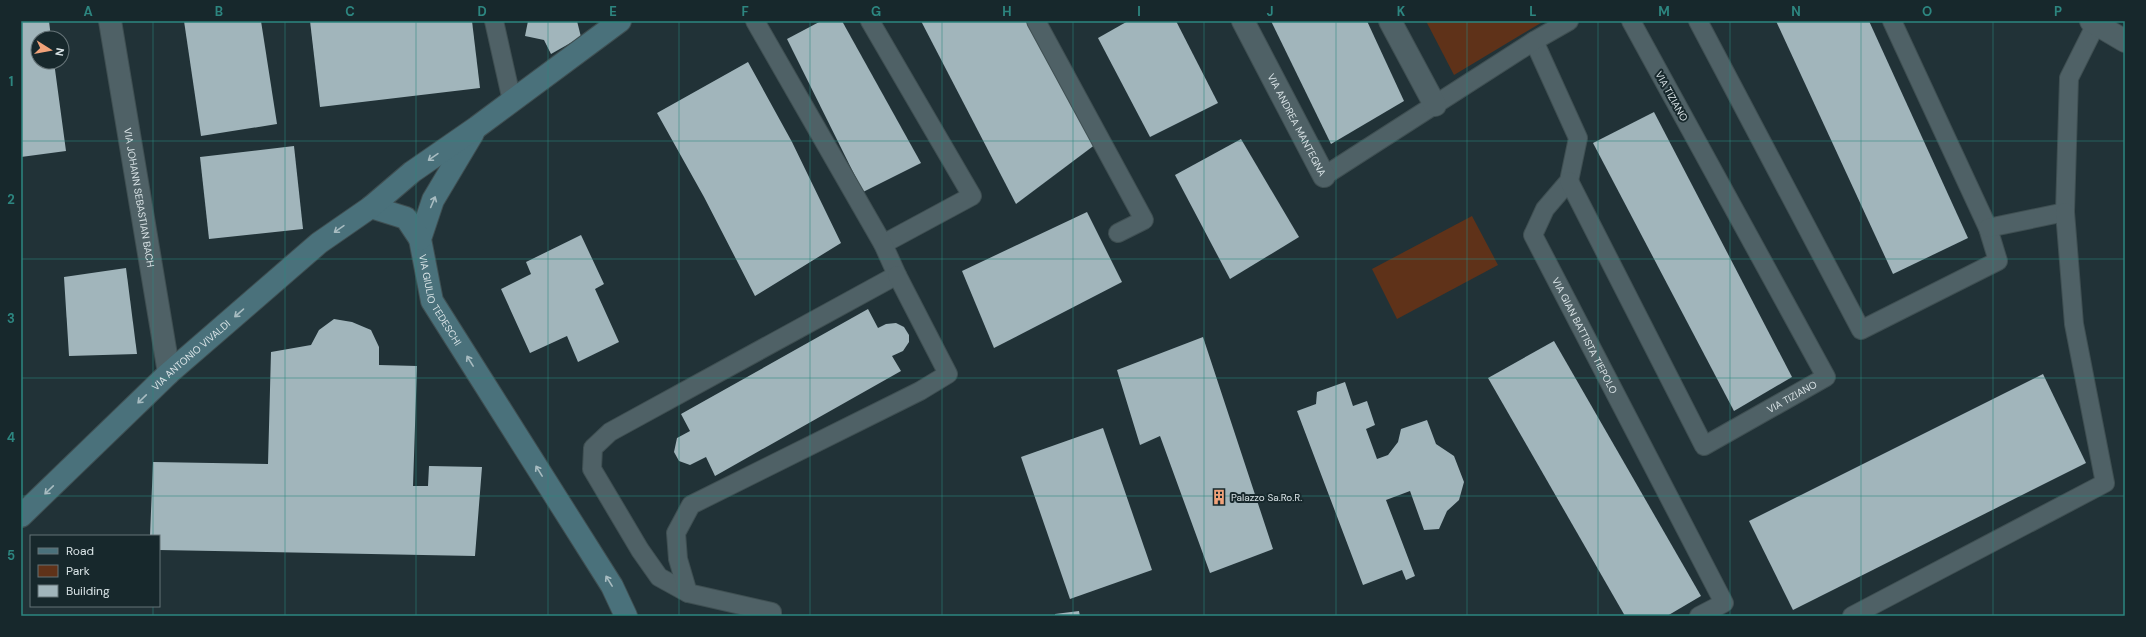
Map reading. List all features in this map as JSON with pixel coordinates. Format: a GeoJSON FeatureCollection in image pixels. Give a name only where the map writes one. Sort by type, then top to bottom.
{"type":"FeatureCollection","features":[{"type":"Feature","properties":{"kind":"street","name":"VIA JOHANN SEBASTIAN BACH"},"geometry":{"type":"LineString","coordinates":[[110,21],[169,373]]}},
{"type":"Feature","properties":{"kind":"street","name":"VIA GIULIO TEDESCHI"},"geometry":{"type":"LineString","coordinates":[[620,21],[477,127],[434,200],[420,239],[432,301],[612,586],[626,616]]}},
{"type":"Feature","properties":{"kind":"street","name":"VIA ANDREA MANTEGNA"},"geometry":{"type":"LineString","coordinates":[[1243,21],[1324,176]]}},
{"type":"Feature","properties":{"kind":"street"},"geometry":{"type":"LineString","coordinates":[[1390,21],[1435,105]]}},
{"type":"Feature","properties":{"kind":"street"},"geometry":{"type":"LineString","coordinates":[[2094,23],[2125,41]]}},
{"type":"Feature","properties":{"kind":"street","name":"VIA ANTONIO VIVALDI"},"geometry":{"type":"LineString","coordinates":[[21,516],[169,373],[319,242],[371,207],[412,172],[477,127]]}},
{"type":"Feature","properties":{"kind":"street"},"geometry":{"type":"LineString","coordinates":[[371,207],[406,218],[420,239]]}},
{"type":"Feature","properties":{"kind":"lane"},"geometry":{"type":"LineString","coordinates":[[494,21],[512,101]]}},
{"type":"Feature","properties":{"kind":"lane"},"geometry":{"type":"LineString","coordinates":[[688,593],[678,559],[676,533],[691,505],[920,391],[948,374],[897,275],[883,244],[755,21]]}},
{"type":"Feature","properties":{"kind":"lane"},"geometry":{"type":"LineString","coordinates":[[870,21],[972,196],[883,244]]}},
{"type":"Feature","properties":{"kind":"lane"},"geometry":{"type":"LineString","coordinates":[[1036,21],[1144,220],[1118,233]]}},
{"type":"Feature","properties":{"kind":"lane","name":"VIA ANDREA MANTEGNA"},"geometry":{"type":"LineString","coordinates":[[1324,176],[1534,41],[1569,21]]}},
{"type":"Feature","properties":{"kind":"lane","name":"VIA TIZIANO"},"geometry":{"type":"LineString","coordinates":[[1569,181],[1704,446],[1826,377],[1631,21]]}},
{"type":"Feature","properties":{"kind":"lane"},"geometry":{"type":"LineString","coordinates":[[1698,21],[1861,330],[1998,261],[1988,228],[1892,21]]}},
{"type":"Feature","properties":{"kind":"lane"},"geometry":{"type":"LineString","coordinates":[[1852,616],[2105,483],[2074,324],[2065,212],[2069,78],[2094,23]]}},
{"type":"Feature","properties":{"kind":"lane","name":"VIA GIAN BATTISTA TIEPOLO"},"geometry":{"type":"LineString","coordinates":[[1534,41],[1578,138],[1569,181],[1545,209],[1533,235],[1724,603],[1699,616]]}},
{"type":"Feature","properties":{"kind":"lane"},"geometry":{"type":"LineString","coordinates":[[1988,228],[2065,212]]}},
{"type":"Feature","properties":{"kind":"lane"},"geometry":{"type":"LineString","coordinates":[[772,616],[772,612],[688,593],[659,577],[640,550],[592,469],[593,448],[610,432],[897,275]]}},
{"type":"Feature","properties":{"kind":"green space"},"geometry":{"type":"Polygon","coordinates":[[[1426,21],[1544,21],[1454,75],[1426,21]]]}},
{"type":"Feature","properties":{"kind":"green space"},"geometry":{"type":"Polygon","coordinates":[[[1472,216],[1498,265],[1397,319],[1372,269],[1472,216]]]}},
{"type":"Feature","properties":{"kind":"building"},"geometry":{"type":"Polygon","coordinates":[[[21,21],[49,21],[50,30],[30,30],[30,70],[55,70],[66,151],[21,157],[21,21]]]}},
{"type":"Feature","properties":{"kind":"building"},"geometry":{"type":"Polygon","coordinates":[[[184,21],[261,21],[277,124],[201,136],[184,21]]]}},
{"type":"Feature","properties":{"kind":"building"},"geometry":{"type":"Polygon","coordinates":[[[310,21],[472,21],[480,88],[320,107],[310,21]]]}},
{"type":"Feature","properties":{"kind":"building"},"geometry":{"type":"Polygon","coordinates":[[[528,21],[577,21],[581,37],[551,54],[544,40],[525,36],[528,21]]]}},
{"type":"Feature","properties":{"kind":"building"},"geometry":{"type":"Polygon","coordinates":[[[821,21],[842,21],[921,163],[863,192],[787,39],[821,21]]]}},
{"type":"Feature","properties":{"kind":"building"},"geometry":{"type":"Polygon","coordinates":[[[921,21],[1027,21],[1096,144],[1016,204],[921,21]]]}},
{"type":"Feature","properties":{"kind":"building"},"geometry":{"type":"Polygon","coordinates":[[[1128,21],[1176,21],[1218,103],[1150,137],[1098,38],[1128,21]]]}},
{"type":"Feature","properties":{"kind":"building"},"geometry":{"type":"Polygon","coordinates":[[[1271,21],[1367,21],[1404,101],[1331,144],[1271,21]]]}},
{"type":"Feature","properties":{"kind":"building"},"geometry":{"type":"Polygon","coordinates":[[[1776,21],[1869,21],[1968,238],[1893,274],[1776,21]]]}},
{"type":"Feature","properties":{"kind":"building"},"geometry":{"type":"Polygon","coordinates":[[[748,62],[792,142],[841,243],[755,296],[704,197],[657,113],[748,62]]]}},
{"type":"Feature","properties":{"kind":"building"},"geometry":{"type":"Polygon","coordinates":[[[1654,112],[1792,377],[1734,411],[1593,143],[1654,112]]]}},
{"type":"Feature","properties":{"kind":"building"},"geometry":{"type":"Polygon","coordinates":[[[1241,139],[1299,237],[1230,279],[1175,175],[1241,139]]]}},
{"type":"Feature","properties":{"kind":"building"},"geometry":{"type":"Polygon","coordinates":[[[294,146],[303,229],[209,239],[200,157],[294,146]]]}},
{"type":"Feature","properties":{"kind":"building"},"geometry":{"type":"Polygon","coordinates":[[[1087,212],[1122,282],[994,348],[962,271],[1087,212]]]}},
{"type":"Feature","properties":{"kind":"building"},"geometry":{"type":"Polygon","coordinates":[[[581,235],[604,284],[595,289],[619,342],[578,362],[567,336],[530,353],[501,289],[531,274],[526,262],[581,235]]]}},
{"type":"Feature","properties":{"kind":"building"},"geometry":{"type":"Polygon","coordinates":[[[126,268],[137,354],[69,356],[64,277],[126,268]]]}},
{"type":"Feature","properties":{"kind":"building"},"geometry":{"type":"Polygon","coordinates":[[[868,309],[878,328],[886,324],[896,323],[904,327],[909,335],[909,342],[903,351],[892,356],[901,371],[715,476],[706,457],[690,465],[679,461],[674,452],[677,438],[690,431],[681,414],[868,309]]]}},
{"type":"Feature","properties":{"kind":"building"},"geometry":{"type":"Polygon","coordinates":[[[334,319],[352,322],[371,330],[379,347],[379,365],[417,366],[413,486],[428,486],[429,466],[482,467],[475,556],[160,550],[160,535],[150,535],[153,462],[268,464],[271,352],[311,345],[319,330],[334,319]]]}},
{"type":"Feature","properties":{"kind":"building","name":"Palazzo Sa.Ro.R."},"geometry":{"type":"Polygon","coordinates":[[[1203,337],[1273,549],[1210,573],[1160,436],[1140,445],[1117,370],[1203,337]]]}},
{"type":"Feature","properties":{"kind":"building"},"geometry":{"type":"Polygon","coordinates":[[[1554,341],[1701,596],[1667,616],[1625,616],[1488,378],[1554,341]]]}},
{"type":"Feature","properties":{"kind":"building"},"geometry":{"type":"Polygon","coordinates":[[[2043,374],[2086,463],[1793,610],[1749,521],[2043,374]]]}},
{"type":"Feature","properties":{"kind":"building"},"geometry":{"type":"Polygon","coordinates":[[[1345,382],[1353,406],[1367,401],[1375,425],[1366,429],[1377,459],[1388,455],[1398,442],[1401,429],[1427,420],[1436,444],[1454,456],[1464,482],[1459,500],[1447,511],[1439,529],[1424,530],[1410,491],[1386,500],[1415,576],[1406,580],[1402,570],[1363,585],[1297,411],[1316,404],[1317,392],[1345,382]]]}},
{"type":"Feature","properties":{"kind":"building"},"geometry":{"type":"Polygon","coordinates":[[[1103,428],[1152,570],[1070,599],[1021,457],[1103,428]]]}},
{"type":"Feature","properties":{"kind":"building"},"geometry":{"type":"Polygon","coordinates":[[[1079,611],[1080,616],[1055,616],[1055,614],[1079,611]]]}},
{"type":"Feature","properties":{"kind":"place","name":"Palazzo Sa.Ro.R."},"geometry":{"type":"Point","coordinates":[1219,497]}}]}
